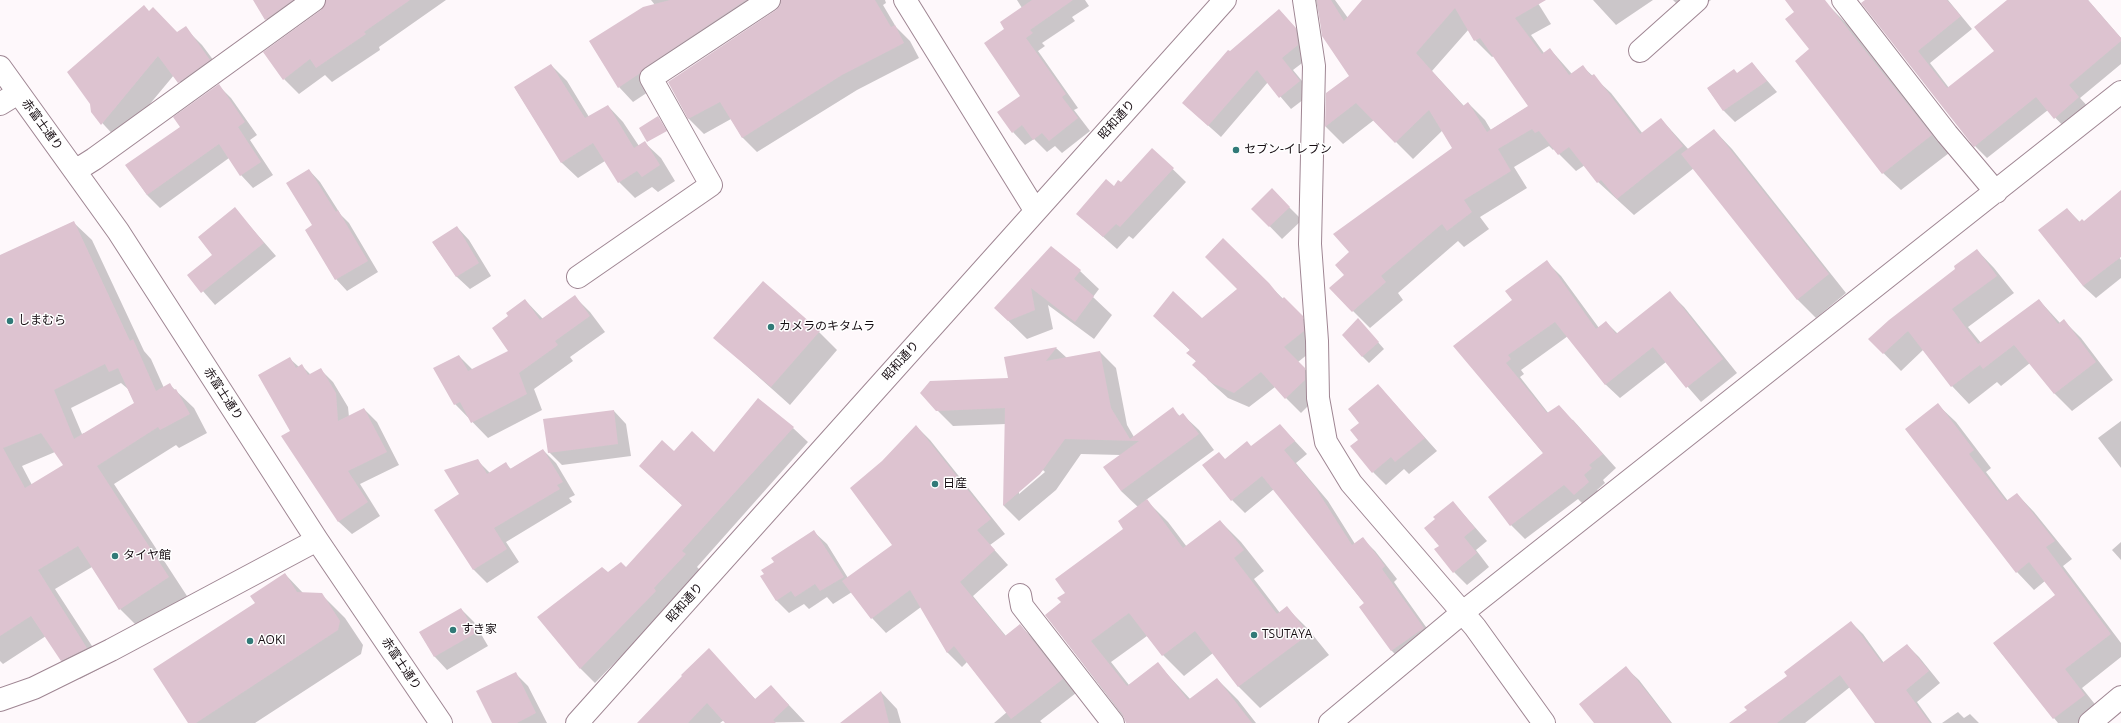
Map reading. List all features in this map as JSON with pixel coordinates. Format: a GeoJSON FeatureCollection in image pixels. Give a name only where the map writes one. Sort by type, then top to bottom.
{"type":"FeatureCollection","features":[{"type":"Feature","properties":{"kind":"street"},"geometry":{"type":"LineString","coordinates":[[74,171],[100,155],[314,0]]}},
{"type":"Feature","properties":{"kind":"street"},"geometry":{"type":"LineString","coordinates":[[578,277],[712,185],[651,78],[770,0]]}},
{"type":"Feature","properties":{"kind":"street"},"geometry":{"type":"LineString","coordinates":[[904,0],[1035,210]]}},
{"type":"Feature","properties":{"kind":"street","name":"昭和通り"},"geometry":{"type":"LineString","coordinates":[[577,723],[1035,210],[1225,0]]}},
{"type":"Feature","properties":{"kind":"street"},"geometry":{"type":"LineString","coordinates":[[1304,0],[1314,66],[1310,244],[1317,341],[1318,398],[1326,442],[1351,482],[1475,627],[1544,723]]}},
{"type":"Feature","properties":{"kind":"street"},"geometry":{"type":"LineString","coordinates":[[1640,51],[1697,0]]}},
{"type":"Feature","properties":{"kind":"street"},"geometry":{"type":"LineString","coordinates":[[1843,0],[1947,134],[1996,192]]}},
{"type":"Feature","properties":{"kind":"street","name":"赤富士通り"},"geometry":{"type":"LineString","coordinates":[[0,67],[118,231],[317,540],[441,723]]}},
{"type":"Feature","properties":{"kind":"street"},"geometry":{"type":"LineString","coordinates":[[0,104],[18,92]]}},
{"type":"Feature","properties":{"kind":"street"},"geometry":{"type":"LineString","coordinates":[[1330,723],[1462,613],[2121,92]]}},
{"type":"Feature","properties":{"kind":"street"},"geometry":{"type":"LineString","coordinates":[[0,700],[34,688],[111,650],[317,540]]}},
{"type":"Feature","properties":{"kind":"street"},"geometry":{"type":"LineString","coordinates":[[1020,595],[1022,606],[1113,723]]}},
{"type":"Feature","properties":{"kind":"street"},"geometry":{"type":"LineString","coordinates":[[2090,723],[2121,696]]}},
{"type":"Feature","properties":{"kind":"building"},"geometry":{"type":"Polygon","coordinates":[[[253,0],[293,0],[265,20],[253,0]]]}},
{"type":"Feature","properties":{"kind":"building"},"geometry":{"type":"Polygon","coordinates":[[[326,0],[410,0],[364,32],[366,34],[316,68],[310,59],[283,80],[263,52],[321,10],[326,0]]]}},
{"type":"Feature","properties":{"kind":"building"},"geometry":{"type":"Polygon","coordinates":[[[670,0],[746,0],[644,68],[639,74],[618,88],[589,41],[643,7],[670,0]]]}},
{"type":"Feature","properties":{"kind":"building"},"geometry":{"type":"Polygon","coordinates":[[[781,0],[875,0],[891,27],[895,25],[904,43],[842,75],[742,138],[720,102],[688,119],[668,82],[776,10],[780,6],[781,0]]]}},
{"type":"Feature","properties":{"kind":"building"},"geometry":{"type":"Polygon","coordinates":[[[1032,0],[1073,0],[1030,30],[1033,33],[1026,38],[1066,94],[1062,97],[1078,118],[1049,141],[1042,133],[1033,140],[1022,125],[1012,133],[997,112],[1020,96],[984,43],[1004,29],[1000,22],[1032,0]]]}},
{"type":"Feature","properties":{"kind":"building"},"geometry":{"type":"Polygon","coordinates":[[[1317,0],[1331,0],[1344,21],[1362,0],[1546,0],[1515,18],[1542,54],[1550,48],[1569,75],[1583,65],[1591,76],[1594,74],[1640,134],[1661,118],[1683,146],[1617,199],[1601,180],[1597,183],[1569,147],[1558,155],[1539,131],[1535,133],[1532,129],[1498,149],[1511,171],[1464,200],[1472,212],[1447,231],[1442,224],[1381,276],[1386,282],[1352,312],[1329,288],[1344,275],[1335,265],[1349,252],[1333,234],[1452,148],[1429,110],[1395,143],[1356,103],[1325,127],[1326,93],[1349,76],[1322,36],[1317,0]],[[1455,8],[1416,53],[1463,106],[1468,102],[1487,132],[1528,106],[1480,38],[1474,41],[1455,8]]]}},
{"type":"Feature","properties":{"kind":"building"},"geometry":{"type":"Polygon","coordinates":[[[1785,0],[1825,0],[1932,135],[1882,174],[1795,61],[1809,49],[1785,19],[1794,12],[1785,0]]]}},
{"type":"Feature","properties":{"kind":"building"},"geometry":{"type":"Polygon","coordinates":[[[1865,0],[1947,0],[1961,16],[1918,51],[1947,88],[1994,51],[1974,27],[2007,0],[2088,0],[2121,38],[2121,41],[2069,85],[2079,97],[2054,119],[2036,97],[1974,147],[1861,3],[1865,0]]]}},
{"type":"Feature","properties":{"kind":"building"},"geometry":{"type":"Polygon","coordinates":[[[144,5],[149,11],[153,7],[177,32],[186,26],[210,60],[178,83],[158,56],[101,125],[91,112],[90,104],[67,72],[144,5]]]}},
{"type":"Feature","properties":{"kind":"building"},"geometry":{"type":"Polygon","coordinates":[[[1279,9],[1296,28],[1298,45],[1282,58],[1300,81],[1279,98],[1257,70],[1208,126],[1182,103],[1228,50],[1230,51],[1279,9]]]}},
{"type":"Feature","properties":{"kind":"building"},"geometry":{"type":"Polygon","coordinates":[[[1752,62],[1767,81],[1723,111],[1707,88],[1734,69],[1737,73],[1752,62]]]}},
{"type":"Feature","properties":{"kind":"building"},"geometry":{"type":"Polygon","coordinates":[[[551,64],[585,118],[608,105],[634,148],[645,141],[660,165],[642,177],[637,171],[618,183],[593,143],[561,163],[514,87],[551,64]]]}},
{"type":"Feature","properties":{"kind":"building"},"geometry":{"type":"Polygon","coordinates":[[[219,84],[245,122],[238,127],[261,162],[240,176],[219,144],[147,195],[125,165],[180,127],[173,117],[219,84]]]}},
{"type":"Feature","properties":{"kind":"building"},"geometry":{"type":"Polygon","coordinates":[[[658,116],[667,131],[647,142],[639,128],[658,116]]]}},
{"type":"Feature","properties":{"kind":"building"},"geometry":{"type":"Polygon","coordinates":[[[1714,129],[1829,274],[1797,300],[1681,154],[1714,129]]]}},
{"type":"Feature","properties":{"kind":"building"},"geometry":{"type":"Polygon","coordinates":[[[1152,148],[1174,168],[1120,227],[1116,224],[1103,237],[1076,214],[1106,179],[1114,186],[1118,180],[1121,182],[1152,148]]]}},
{"type":"Feature","properties":{"kind":"building"},"geometry":{"type":"Polygon","coordinates":[[[309,169],[336,212],[338,210],[368,261],[335,280],[305,230],[312,225],[286,183],[309,169]]]}},
{"type":"Feature","properties":{"kind":"building"},"geometry":{"type":"Polygon","coordinates":[[[1272,188],[1290,207],[1269,227],[1251,209],[1272,188]]]}},
{"type":"Feature","properties":{"kind":"building"},"geometry":{"type":"Polygon","coordinates":[[[2121,190],[2121,257],[2083,286],[2038,230],[2067,208],[2079,222],[2082,219],[2084,221],[2121,190]]]}},
{"type":"Feature","properties":{"kind":"building"},"geometry":{"type":"Polygon","coordinates":[[[235,207],[264,243],[201,293],[187,275],[212,255],[198,237],[235,207]]]}},
{"type":"Feature","properties":{"kind":"building"},"geometry":{"type":"Polygon","coordinates":[[[74,221],[130,341],[133,339],[156,391],[170,383],[174,390],[176,389],[190,414],[160,430],[158,427],[97,466],[169,577],[119,610],[78,546],[38,570],[87,648],[61,661],[31,616],[0,636],[0,255],[74,221]],[[105,364],[54,390],[74,439],[134,403],[118,368],[109,372],[105,364]],[[41,433],[3,448],[25,488],[63,465],[41,433]]]}},
{"type":"Feature","properties":{"kind":"building"},"geometry":{"type":"Polygon","coordinates":[[[457,226],[479,263],[456,277],[432,242],[457,226]]]}},
{"type":"Feature","properties":{"kind":"building"},"geometry":{"type":"Polygon","coordinates":[[[1223,238],[1269,283],[1282,299],[1284,297],[1303,316],[1304,331],[1284,347],[1305,368],[1305,380],[1285,399],[1261,372],[1234,393],[1212,383],[1192,365],[1196,361],[1186,353],[1190,350],[1153,316],[1173,291],[1202,318],[1237,289],[1205,257],[1223,238]]]}},
{"type":"Feature","properties":{"kind":"building"},"geometry":{"type":"Polygon","coordinates":[[[1051,246],[1081,270],[1074,279],[1094,296],[1075,322],[1031,288],[1035,310],[1008,321],[994,308],[1051,246]]]}},
{"type":"Feature","properties":{"kind":"building"},"geometry":{"type":"Polygon","coordinates":[[[1977,249],[1997,276],[1952,309],[1978,344],[2039,299],[2058,324],[2064,319],[2096,362],[2054,394],[2014,345],[1983,369],[1980,365],[1951,387],[1908,331],[1883,354],[1868,339],[1889,320],[1955,269],[1954,266],[1977,249]]]}},
{"type":"Feature","properties":{"kind":"building"},"geometry":{"type":"Polygon","coordinates":[[[1547,260],[1596,329],[1606,321],[1616,334],[1670,291],[1723,359],[1686,388],[1653,347],[1605,385],[1555,322],[1508,355],[1511,359],[1506,363],[1547,413],[1559,405],[1603,454],[1589,465],[1592,468],[1584,475],[1589,482],[1574,495],[1564,485],[1510,526],[1488,497],[1543,453],[1453,346],[1512,300],[1505,291],[1547,260]]]}},
{"type":"Feature","properties":{"kind":"building"},"geometry":{"type":"Polygon","coordinates":[[[763,281],[820,331],[771,387],[713,338],[763,281]]]}},
{"type":"Feature","properties":{"kind":"building"},"geometry":{"type":"Polygon","coordinates":[[[575,295],[590,316],[555,341],[558,345],[519,373],[527,394],[471,423],[460,402],[454,405],[433,368],[459,355],[468,371],[508,351],[492,328],[508,316],[506,313],[525,299],[540,320],[575,295]]]}},
{"type":"Feature","properties":{"kind":"building"},"geometry":{"type":"Polygon","coordinates":[[[1358,318],[1379,342],[1362,357],[1342,335],[1358,318]]]}},
{"type":"Feature","properties":{"kind":"building"},"geometry":{"type":"Polygon","coordinates":[[[1057,347],[1046,361],[1100,351],[1111,408],[1130,439],[1173,407],[1179,416],[1183,413],[1199,434],[1121,491],[1103,467],[1139,441],[1065,439],[1040,474],[1003,506],[1005,408],[936,411],[920,393],[930,381],[1008,378],[1004,357],[1057,347]]]}},
{"type":"Feature","properties":{"kind":"building"},"geometry":{"type":"Polygon","coordinates":[[[290,357],[296,368],[302,364],[308,375],[321,368],[336,393],[338,421],[364,408],[387,452],[348,471],[368,502],[338,522],[281,436],[290,431],[258,375],[290,357]]]}},
{"type":"Feature","properties":{"kind":"building"},"geometry":{"type":"Polygon","coordinates":[[[1378,384],[1425,438],[1395,462],[1391,457],[1372,473],[1350,446],[1358,440],[1350,430],[1359,423],[1348,409],[1378,384]]]}},
{"type":"Feature","properties":{"kind":"building"},"geometry":{"type":"Polygon","coordinates":[[[758,398],[794,427],[682,551],[686,554],[654,588],[656,591],[580,669],[537,617],[602,567],[608,572],[621,562],[626,567],[682,505],[639,466],[662,440],[674,451],[692,431],[714,452],[758,398]]]}},
{"type":"Feature","properties":{"kind":"building"},"geometry":{"type":"Polygon","coordinates":[[[1938,403],[1974,450],[1969,454],[2006,501],[2017,493],[2055,541],[2046,547],[2111,634],[2065,669],[2085,695],[2053,719],[1993,643],[2055,595],[2029,562],[2016,573],[1905,429],[1938,403]]]}},
{"type":"Feature","properties":{"kind":"building"},"geometry":{"type":"Polygon","coordinates":[[[614,410],[618,444],[548,453],[543,419],[614,410]]]}},
{"type":"Feature","properties":{"kind":"building"},"geometry":{"type":"Polygon","coordinates":[[[1280,424],[1295,441],[1284,450],[1315,487],[1352,545],[1363,537],[1385,566],[1382,569],[1424,628],[1391,651],[1359,607],[1364,603],[1262,476],[1231,501],[1202,465],[1219,452],[1225,459],[1247,441],[1251,446],[1280,424]]]}},
{"type":"Feature","properties":{"kind":"building"},"geometry":{"type":"Polygon","coordinates":[[[916,425],[991,519],[977,530],[995,550],[960,582],[1005,636],[1020,624],[1063,679],[1011,719],[954,646],[947,653],[910,590],[871,619],[842,581],[892,545],[850,488],[882,461],[916,425]]]}},
{"type":"Feature","properties":{"kind":"building"},"geometry":{"type":"Polygon","coordinates":[[[543,449],[563,482],[557,485],[560,489],[494,528],[507,549],[473,570],[434,510],[459,494],[444,470],[478,459],[487,474],[506,462],[510,469],[543,449]]]}},
{"type":"Feature","properties":{"kind":"building"},"geometry":{"type":"Polygon","coordinates":[[[1147,499],[1183,548],[1220,520],[1244,550],[1234,558],[1277,614],[1287,606],[1309,634],[1238,687],[1195,631],[1162,656],[1129,613],[1091,641],[1127,686],[1158,662],[1188,700],[1217,678],[1252,723],[1126,723],[1123,715],[1045,615],[1061,602],[1057,598],[1065,593],[1055,579],[1123,529],[1118,521],[1147,499]]]}},
{"type":"Feature","properties":{"kind":"building"},"geometry":{"type":"Polygon","coordinates":[[[1453,501],[1475,528],[1464,537],[1477,553],[1453,573],[1434,549],[1439,546],[1424,528],[1435,519],[1433,517],[1453,501]]]}},
{"type":"Feature","properties":{"kind":"building"},"geometry":{"type":"Polygon","coordinates":[[[814,530],[844,577],[820,591],[815,584],[795,597],[791,591],[776,601],[760,576],[764,574],[761,570],[774,562],[771,558],[814,530]]]}},
{"type":"Feature","properties":{"kind":"building"},"geometry":{"type":"Polygon","coordinates":[[[285,573],[297,592],[322,593],[340,621],[338,630],[196,723],[188,723],[153,669],[255,603],[250,596],[285,573]]]}},
{"type":"Feature","properties":{"kind":"building"},"geometry":{"type":"Polygon","coordinates":[[[461,608],[476,633],[434,657],[419,632],[461,608]]]}},
{"type":"Feature","properties":{"kind":"building"},"geometry":{"type":"Polygon","coordinates":[[[1851,621],[1882,663],[1907,644],[1929,671],[1906,690],[1930,723],[1875,723],[1840,675],[1777,723],[1729,723],[1747,710],[1744,707],[1787,676],[1784,672],[1851,621]]]}},
{"type":"Feature","properties":{"kind":"building"},"geometry":{"type":"Polygon","coordinates":[[[709,648],[755,699],[771,685],[789,705],[773,720],[776,723],[725,723],[707,703],[688,723],[637,723],[682,676],[681,675],[709,648]]]}},
{"type":"Feature","properties":{"kind":"building"},"geometry":{"type":"Polygon","coordinates":[[[1626,666],[1671,723],[1594,723],[1579,704],[1626,666]]]}},
{"type":"Feature","properties":{"kind":"building"},"geometry":{"type":"Polygon","coordinates":[[[516,672],[536,713],[517,723],[492,723],[476,691],[516,672]]]}},
{"type":"Feature","properties":{"kind":"building"},"geometry":{"type":"Polygon","coordinates":[[[881,691],[889,723],[840,723],[881,691]]]}},
{"type":"Feature","properties":{"kind":"place","name":"セブン-イレブン"},"geometry":{"type":"Point","coordinates":[1236,150]}},
{"type":"Feature","properties":{"kind":"place","name":"しまむら"},"geometry":{"type":"Point","coordinates":[10,321]}},
{"type":"Feature","properties":{"kind":"place","name":"カメラのキタムラ"},"geometry":{"type":"Point","coordinates":[771,327]}},
{"type":"Feature","properties":{"kind":"place","name":"日産"},"geometry":{"type":"Point","coordinates":[935,484]}},
{"type":"Feature","properties":{"kind":"place","name":"タイヤ館"},"geometry":{"type":"Point","coordinates":[115,556]}},
{"type":"Feature","properties":{"kind":"place","name":"すき家"},"geometry":{"type":"Point","coordinates":[453,630]}},
{"type":"Feature","properties":{"kind":"place","name":"TSUTAYA"},"geometry":{"type":"Point","coordinates":[1254,635]}},
{"type":"Feature","properties":{"kind":"place","name":"AOKI"},"geometry":{"type":"Point","coordinates":[250,641]}}]}
